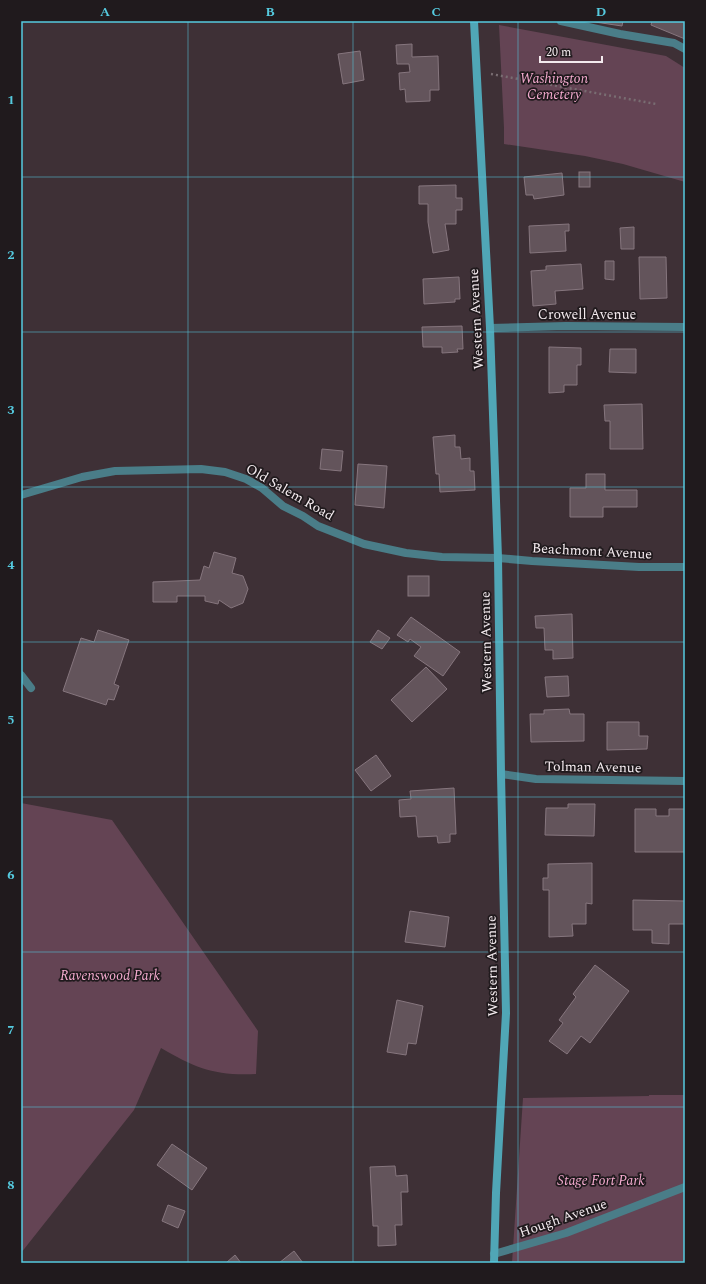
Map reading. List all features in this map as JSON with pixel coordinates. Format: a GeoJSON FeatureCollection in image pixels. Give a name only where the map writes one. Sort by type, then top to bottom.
{"type":"FeatureCollection","features":[{"type":"Feature","properties":{"kind":"main road","name":"Western Avenue"},"geometry":{"type":"LineString","coordinates":[[474,21],[490,328],[498,558],[506,1013],[496,1193],[494,1263]]}},
{"type":"Feature","properties":{"kind":"street"},"geometry":{"type":"LineString","coordinates":[[561,21],[620,34],[674,43],[685,49]]}},
{"type":"Feature","properties":{"kind":"street","name":"Crowell Avenue"},"geometry":{"type":"LineString","coordinates":[[490,328],[566,326],[685,327]]}},
{"type":"Feature","properties":{"kind":"street","name":"Old Salem Road"},"geometry":{"type":"LineString","coordinates":[[21,495],[82,477],[115,472],[201,469],[225,472],[246,479],[283,506],[303,516],[318,526],[364,544],[406,553],[435,557],[498,558]]}},
{"type":"Feature","properties":{"kind":"street","name":"Beachmont Avenue"},"geometry":{"type":"LineString","coordinates":[[498,558],[532,562],[639,568],[685,567]]}},
{"type":"Feature","properties":{"kind":"street"},"geometry":{"type":"LineString","coordinates":[[21,675],[31,688]]}},
{"type":"Feature","properties":{"kind":"street","name":"Tolman Avenue"},"geometry":{"type":"LineString","coordinates":[[501,774],[536,779],[685,781]]}},
{"type":"Feature","properties":{"kind":"street","name":"Hough Avenue"},"geometry":{"type":"LineString","coordinates":[[494,1254],[566,1233],[685,1187]]}},
{"type":"Feature","properties":{"kind":"path"},"geometry":{"type":"LineString","coordinates":[[476,71],[656,104]]}},
{"type":"Feature","properties":{"kind":"green space","name":"Washington Cemetery"},"geometry":{"type":"Polygon","coordinates":[[[499,25],[666,56],[685,68],[685,182],[623,164],[585,156],[504,144],[499,25]]]}},
{"type":"Feature","properties":{"kind":"green space","name":"Ravenswood Park"},"geometry":{"type":"Polygon","coordinates":[[[21,803],[112,820],[258,1031],[256,1074],[229,1074],[195,1066],[161,1048],[134,1110],[21,1253],[21,803]]]}},
{"type":"Feature","properties":{"kind":"green space","name":"Stage Fort Park"},"geometry":{"type":"Polygon","coordinates":[[[685,1095],[685,1263],[512,1263],[523,1098],[685,1095]]]}},
{"type":"Feature","properties":{"kind":"building"},"geometry":{"type":"Polygon","coordinates":[[[588,21],[623,21],[622,26],[588,21]]]}},
{"type":"Feature","properties":{"kind":"building"},"geometry":{"type":"Polygon","coordinates":[[[652,21],[685,21],[685,39],[651,25],[652,21]]]}},
{"type":"Feature","properties":{"kind":"building"},"geometry":{"type":"Polygon","coordinates":[[[412,44],[412,57],[438,56],[439,90],[430,90],[430,101],[406,102],[405,89],[400,90],[399,73],[410,72],[409,64],[397,64],[396,45],[412,44]]]}},
{"type":"Feature","properties":{"kind":"building"},"geometry":{"type":"Polygon","coordinates":[[[360,51],[364,80],[343,84],[338,54],[360,51]]]}},
{"type":"Feature","properties":{"kind":"building"},"geometry":{"type":"Polygon","coordinates":[[[579,172],[590,172],[590,187],[579,187],[579,172]]]}},
{"type":"Feature","properties":{"kind":"building"},"geometry":{"type":"Polygon","coordinates":[[[562,173],[564,195],[534,199],[533,195],[526,195],[524,177],[562,173]]]}},
{"type":"Feature","properties":{"kind":"building"},"geometry":{"type":"Polygon","coordinates":[[[456,185],[456,198],[462,198],[462,210],[456,210],[456,224],[445,224],[449,250],[433,253],[428,222],[428,204],[419,204],[419,186],[456,185]]]}},
{"type":"Feature","properties":{"kind":"building"},"geometry":{"type":"Polygon","coordinates":[[[569,224],[569,231],[565,231],[566,251],[530,253],[529,226],[569,224]]]}},
{"type":"Feature","properties":{"kind":"building"},"geometry":{"type":"Polygon","coordinates":[[[634,227],[634,249],[621,249],[620,228],[634,227]]]}},
{"type":"Feature","properties":{"kind":"building"},"geometry":{"type":"Polygon","coordinates":[[[639,257],[666,257],[667,298],[640,299],[639,257]]]}},
{"type":"Feature","properties":{"kind":"building"},"geometry":{"type":"Polygon","coordinates":[[[605,261],[614,261],[614,280],[605,279],[605,261]]]}},
{"type":"Feature","properties":{"kind":"building"},"geometry":{"type":"Polygon","coordinates":[[[581,264],[583,289],[555,291],[556,304],[533,306],[531,271],[546,270],[546,266],[581,264]]]}},
{"type":"Feature","properties":{"kind":"building"},"geometry":{"type":"Polygon","coordinates":[[[459,277],[460,299],[455,299],[455,302],[424,304],[423,279],[459,277]]]}},
{"type":"Feature","properties":{"kind":"building"},"geometry":{"type":"Polygon","coordinates":[[[462,326],[463,349],[457,349],[458,352],[442,353],[442,347],[423,347],[422,327],[462,326]]]}},
{"type":"Feature","properties":{"kind":"building"},"geometry":{"type":"Polygon","coordinates":[[[549,347],[581,348],[581,365],[577,365],[577,385],[564,385],[564,392],[549,393],[549,347]]]}},
{"type":"Feature","properties":{"kind":"building"},"geometry":{"type":"Polygon","coordinates":[[[610,349],[636,349],[636,373],[609,372],[610,349]]]}},
{"type":"Feature","properties":{"kind":"building"},"geometry":{"type":"Polygon","coordinates":[[[642,404],[643,449],[610,449],[610,421],[605,421],[604,405],[642,404]]]}},
{"type":"Feature","properties":{"kind":"building"},"geometry":{"type":"Polygon","coordinates":[[[455,435],[455,447],[460,447],[461,459],[470,458],[470,471],[474,471],[475,490],[440,492],[439,474],[436,474],[433,437],[455,435]]]}},
{"type":"Feature","properties":{"kind":"building"},"geometry":{"type":"Polygon","coordinates":[[[322,449],[343,451],[341,471],[320,469],[322,449]]]}},
{"type":"Feature","properties":{"kind":"building"},"geometry":{"type":"Polygon","coordinates":[[[358,464],[387,466],[384,508],[355,505],[358,464]]]}},
{"type":"Feature","properties":{"kind":"building"},"geometry":{"type":"Polygon","coordinates":[[[586,474],[605,474],[605,490],[637,490],[637,507],[603,507],[603,517],[570,517],[570,488],[586,488],[586,474]]]}},
{"type":"Feature","properties":{"kind":"building"},"geometry":{"type":"Polygon","coordinates":[[[214,552],[236,558],[232,573],[243,576],[248,589],[243,603],[231,608],[219,600],[218,604],[205,601],[205,596],[177,596],[177,602],[153,602],[153,582],[200,580],[204,566],[209,568],[214,552]]]}},
{"type":"Feature","properties":{"kind":"building"},"geometry":{"type":"Polygon","coordinates":[[[408,576],[429,576],[429,596],[408,596],[408,576]]]}},
{"type":"Feature","properties":{"kind":"building"},"geometry":{"type":"Polygon","coordinates":[[[572,614],[573,658],[553,659],[553,650],[545,650],[544,628],[536,628],[535,616],[572,614]]]}},
{"type":"Feature","properties":{"kind":"building"},"geometry":{"type":"Polygon","coordinates":[[[411,617],[460,652],[443,676],[414,656],[421,647],[410,639],[408,642],[397,635],[411,617]]]}},
{"type":"Feature","properties":{"kind":"building"},"geometry":{"type":"Polygon","coordinates":[[[98,630],[129,640],[114,684],[119,686],[114,700],[108,699],[106,705],[63,691],[81,638],[94,642],[98,630]]]}},
{"type":"Feature","properties":{"kind":"building"},"geometry":{"type":"Polygon","coordinates":[[[378,630],[390,638],[382,649],[370,642],[378,630]]]}},
{"type":"Feature","properties":{"kind":"building"},"geometry":{"type":"Polygon","coordinates":[[[426,667],[447,689],[412,722],[391,700],[426,667]]]}},
{"type":"Feature","properties":{"kind":"building"},"geometry":{"type":"Polygon","coordinates":[[[568,676],[569,696],[547,697],[545,677],[568,676]]]}},
{"type":"Feature","properties":{"kind":"building"},"geometry":{"type":"Polygon","coordinates":[[[569,709],[570,714],[584,714],[584,741],[531,742],[530,714],[544,714],[544,710],[569,709]]]}},
{"type":"Feature","properties":{"kind":"building"},"geometry":{"type":"Polygon","coordinates":[[[607,722],[639,722],[639,736],[648,736],[647,749],[607,750],[607,722]]]}},
{"type":"Feature","properties":{"kind":"building"},"geometry":{"type":"Polygon","coordinates":[[[376,755],[391,776],[371,791],[355,770],[376,755]]]}},
{"type":"Feature","properties":{"kind":"building"},"geometry":{"type":"Polygon","coordinates":[[[454,788],[456,834],[450,834],[450,842],[438,843],[437,836],[418,837],[416,816],[400,817],[399,800],[411,799],[410,791],[454,788]]]}},
{"type":"Feature","properties":{"kind":"building"},"geometry":{"type":"Polygon","coordinates":[[[568,804],[595,804],[594,836],[545,835],[546,808],[568,808],[568,804]]]}},
{"type":"Feature","properties":{"kind":"building"},"geometry":{"type":"Polygon","coordinates":[[[635,809],[656,809],[656,816],[669,816],[669,809],[685,809],[685,852],[635,852],[635,809]]]}},
{"type":"Feature","properties":{"kind":"building"},"geometry":{"type":"Polygon","coordinates":[[[592,863],[592,904],[586,903],[586,924],[572,924],[573,936],[549,937],[549,890],[543,890],[543,878],[548,878],[548,864],[592,863]]]}},
{"type":"Feature","properties":{"kind":"building"},"geometry":{"type":"Polygon","coordinates":[[[633,900],[685,901],[685,924],[669,924],[669,944],[652,943],[652,930],[633,930],[633,900]]]}},
{"type":"Feature","properties":{"kind":"building"},"geometry":{"type":"Polygon","coordinates":[[[410,911],[449,917],[445,947],[405,942],[410,911]]]}},
{"type":"Feature","properties":{"kind":"building"},"geometry":{"type":"Polygon","coordinates":[[[595,965],[629,991],[590,1043],[581,1036],[567,1054],[549,1041],[563,1023],[559,1020],[576,997],[573,994],[595,965]]]}},
{"type":"Feature","properties":{"kind":"building"},"geometry":{"type":"Polygon","coordinates":[[[397,1000],[423,1006],[416,1044],[408,1043],[406,1055],[387,1052],[397,1000]]]}},
{"type":"Feature","properties":{"kind":"building"},"geometry":{"type":"Polygon","coordinates":[[[172,1144],[207,1168],[192,1190],[157,1165],[172,1144]]]}},
{"type":"Feature","properties":{"kind":"building"},"geometry":{"type":"Polygon","coordinates":[[[395,1166],[396,1176],[407,1175],[408,1192],[401,1192],[402,1225],[395,1225],[396,1245],[378,1246],[378,1226],[373,1226],[370,1167],[395,1166]]]}},
{"type":"Feature","properties":{"kind":"building"},"geometry":{"type":"Polygon","coordinates":[[[168,1205],[185,1211],[178,1228],[162,1221],[168,1205]]]}},
{"type":"Feature","properties":{"kind":"building"},"geometry":{"type":"Polygon","coordinates":[[[294,1251],[303,1263],[279,1263],[294,1251]]]}},
{"type":"Feature","properties":{"kind":"building"},"geometry":{"type":"Polygon","coordinates":[[[235,1255],[241,1263],[226,1263],[235,1255]]]}}]}
